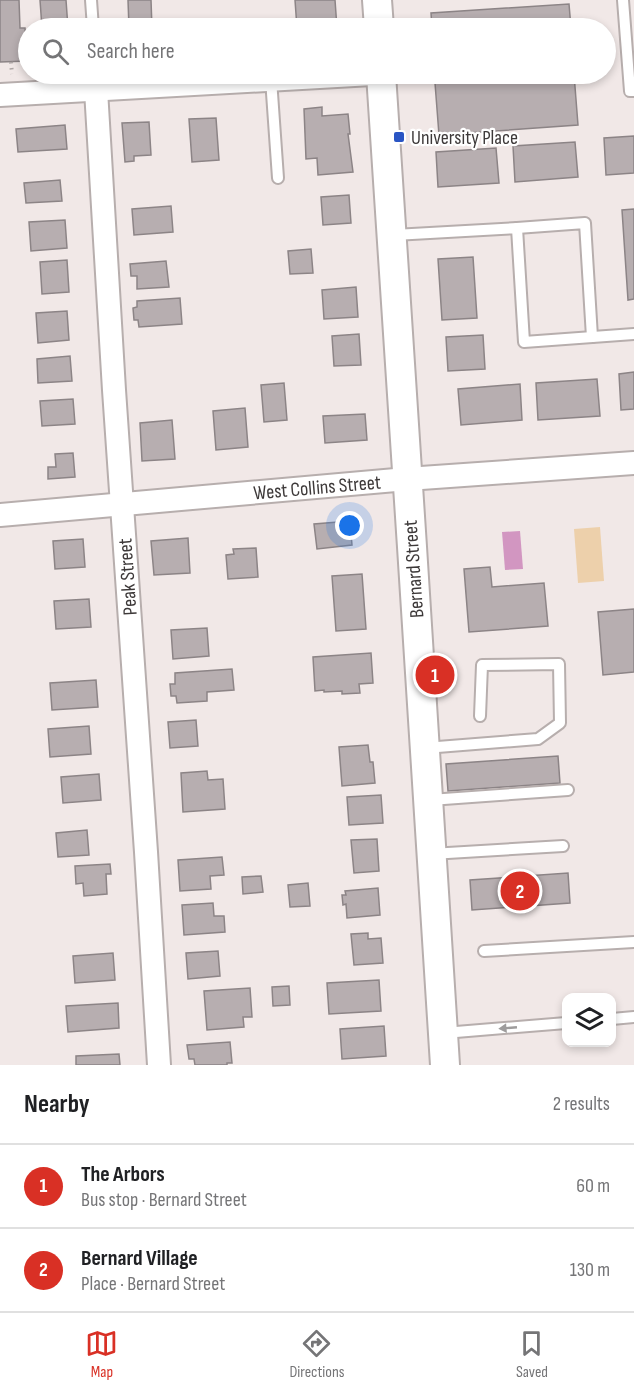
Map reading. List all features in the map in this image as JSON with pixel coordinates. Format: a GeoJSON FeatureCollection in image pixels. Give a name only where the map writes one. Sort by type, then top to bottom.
{"type":"FeatureCollection","features":[{"type":"Feature","properties":{"kind":"street"},"geometry":{"type":"LineString","coordinates":[[377,0],[378,18]]}},
{"type":"Feature","properties":{"kind":"street"},"geometry":{"type":"LineString","coordinates":[[0,95],[81,84]]}},
{"type":"Feature","properties":{"kind":"street","name":"Peak Street"},"geometry":{"type":"LineString","coordinates":[[96,84],[159,1065]]}},
{"type":"Feature","properties":{"kind":"street","name":"Bernard Street"},"geometry":{"type":"LineString","coordinates":[[382,84],[445,1065]]}},
{"type":"Feature","properties":{"kind":"street","name":"West Collins Street"},"geometry":{"type":"LineString","coordinates":[[0,515],[407,479],[634,463]]}},
{"type":"Feature","properties":{"kind":"lane"},"geometry":{"type":"LineString","coordinates":[[91,0],[92,18]]}},
{"type":"Feature","properties":{"kind":"lane"},"geometry":{"type":"LineString","coordinates":[[623,0],[630,91],[634,91]]}},
{"type":"Feature","properties":{"kind":"lane"},"geometry":{"type":"LineString","coordinates":[[272,84],[278,178]]}},
{"type":"Feature","properties":{"kind":"lane"},"geometry":{"type":"LineString","coordinates":[[393,235],[585,223],[592,337]]}},
{"type":"Feature","properties":{"kind":"lane"},"geometry":{"type":"LineString","coordinates":[[517,228],[524,342],[634,334]]}},
{"type":"Feature","properties":{"kind":"lane"},"geometry":{"type":"LineString","coordinates":[[424,748],[538,739],[560,723],[559,664],[482,665],[480,716]]}},
{"type":"Feature","properties":{"kind":"lane"},"geometry":{"type":"LineString","coordinates":[[427,801],[568,790]]}},
{"type":"Feature","properties":{"kind":"lane"},"geometry":{"type":"LineString","coordinates":[[431,854],[563,846]]}},
{"type":"Feature","properties":{"kind":"lane"},"geometry":{"type":"LineString","coordinates":[[484,951],[634,942]]}},
{"type":"Feature","properties":{"kind":"lane"},"geometry":{"type":"LineString","coordinates":[[616,1019],[634,1017]]}},
{"type":"Feature","properties":{"kind":"lane"},"geometry":{"type":"LineString","coordinates":[[443,1033],[562,1023]]}},
{"type":"Feature","properties":{"kind":"path"},"geometry":{"type":"LineString","coordinates":[[11,62],[12,74]]}},
{"type":"Feature","properties":{"kind":"shaded area"},"geometry":{"type":"Polygon","coordinates":[[[600,527],[604,581],[578,583],[574,529],[600,527]]]}},
{"type":"Feature","properties":{"kind":"shaded area"},"geometry":{"type":"Polygon","coordinates":[[[520,531],[523,569],[505,570],[502,532],[520,531]]]}},
{"type":"Feature","properties":{"kind":"building"},"geometry":{"type":"Polygon","coordinates":[[[0,0],[19,0],[18,61],[0,62],[0,0]]]}},
{"type":"Feature","properties":{"kind":"building"},"geometry":{"type":"Polygon","coordinates":[[[40,0],[66,0],[67,18],[41,18],[40,0]]]}},
{"type":"Feature","properties":{"kind":"building"},"geometry":{"type":"Polygon","coordinates":[[[128,0],[151,0],[152,18],[129,18],[128,0]]]}},
{"type":"Feature","properties":{"kind":"building"},"geometry":{"type":"Polygon","coordinates":[[[295,0],[335,0],[336,18],[296,18],[295,0]]]}},
{"type":"Feature","properties":{"kind":"building"},"geometry":{"type":"Polygon","coordinates":[[[569,4],[570,18],[431,18],[431,13],[569,4]]]}},
{"type":"Feature","properties":{"kind":"building"},"geometry":{"type":"Polygon","coordinates":[[[435,84],[575,84],[578,125],[439,135],[435,84]]]}},
{"type":"Feature","properties":{"kind":"building"},"geometry":{"type":"Polygon","coordinates":[[[322,107],[322,116],[348,114],[353,172],[318,175],[317,158],[306,159],[304,109],[322,107]]]}},
{"type":"Feature","properties":{"kind":"building"},"geometry":{"type":"Polygon","coordinates":[[[216,118],[219,160],[192,162],[189,119],[216,118]]]}},
{"type":"Feature","properties":{"kind":"building"},"geometry":{"type":"Polygon","coordinates":[[[149,122],[151,155],[134,156],[134,161],[125,162],[122,123],[149,122]]]}},
{"type":"Feature","properties":{"kind":"building"},"geometry":{"type":"Polygon","coordinates":[[[65,125],[67,149],[18,152],[16,129],[65,125]]]}},
{"type":"Feature","properties":{"kind":"building"},"geometry":{"type":"Polygon","coordinates":[[[634,136],[634,173],[606,175],[604,138],[634,136]]]}},
{"type":"Feature","properties":{"kind":"building"},"geometry":{"type":"Polygon","coordinates":[[[575,142],[578,177],[515,182],[513,146],[575,142]]]}},
{"type":"Feature","properties":{"kind":"building"},"geometry":{"type":"Polygon","coordinates":[[[496,148],[499,183],[438,187],[436,152],[496,148]]]}},
{"type":"Feature","properties":{"kind":"building"},"geometry":{"type":"Polygon","coordinates":[[[60,180],[62,201],[26,203],[24,183],[60,180]]]}},
{"type":"Feature","properties":{"kind":"building"},"geometry":{"type":"Polygon","coordinates":[[[349,195],[351,223],[323,225],[321,197],[349,195]]]}},
{"type":"Feature","properties":{"kind":"building"},"geometry":{"type":"Polygon","coordinates":[[[171,206],[173,232],[134,235],[132,209],[171,206]]]}},
{"type":"Feature","properties":{"kind":"building"},"geometry":{"type":"Polygon","coordinates":[[[634,209],[634,299],[628,300],[622,210],[634,209]]]}},
{"type":"Feature","properties":{"kind":"building"},"geometry":{"type":"Polygon","coordinates":[[[65,220],[67,248],[31,251],[29,222],[65,220]]]}},
{"type":"Feature","properties":{"kind":"building"},"geometry":{"type":"Polygon","coordinates":[[[311,249],[313,273],[290,274],[288,251],[311,249]]]}},
{"type":"Feature","properties":{"kind":"building"},"geometry":{"type":"Polygon","coordinates":[[[473,257],[477,318],[442,320],[438,259],[473,257]]]}},
{"type":"Feature","properties":{"kind":"building"},"geometry":{"type":"Polygon","coordinates":[[[67,260],[69,292],[42,294],[40,262],[67,260]]]}},
{"type":"Feature","properties":{"kind":"building"},"geometry":{"type":"Polygon","coordinates":[[[166,261],[169,287],[137,289],[137,276],[131,276],[130,264],[166,261]]]}},
{"type":"Feature","properties":{"kind":"building"},"geometry":{"type":"Polygon","coordinates":[[[356,287],[358,317],[324,319],[322,290],[356,287]]]}},
{"type":"Feature","properties":{"kind":"building"},"geometry":{"type":"Polygon","coordinates":[[[180,298],[182,324],[139,327],[138,320],[134,320],[133,308],[137,307],[137,301],[180,298]]]}},
{"type":"Feature","properties":{"kind":"building"},"geometry":{"type":"Polygon","coordinates":[[[67,311],[69,340],[38,343],[36,313],[67,311]]]}},
{"type":"Feature","properties":{"kind":"building"},"geometry":{"type":"Polygon","coordinates":[[[359,334],[361,365],[334,366],[332,336],[359,334]]]}},
{"type":"Feature","properties":{"kind":"building"},"geometry":{"type":"Polygon","coordinates":[[[483,335],[485,369],[448,371],[446,337],[483,335]]]}},
{"type":"Feature","properties":{"kind":"building"},"geometry":{"type":"Polygon","coordinates":[[[70,356],[72,381],[38,383],[37,359],[70,356]]]}},
{"type":"Feature","properties":{"kind":"building"},"geometry":{"type":"Polygon","coordinates":[[[634,372],[634,409],[621,410],[619,374],[634,372]]]}},
{"type":"Feature","properties":{"kind":"building"},"geometry":{"type":"Polygon","coordinates":[[[597,379],[600,416],[538,420],[536,383],[597,379]]]}},
{"type":"Feature","properties":{"kind":"building"},"geometry":{"type":"Polygon","coordinates":[[[284,383],[287,420],[264,422],[261,385],[284,383]]]}},
{"type":"Feature","properties":{"kind":"building"},"geometry":{"type":"Polygon","coordinates":[[[520,384],[522,420],[461,425],[458,389],[520,384]]]}},
{"type":"Feature","properties":{"kind":"building"},"geometry":{"type":"Polygon","coordinates":[[[73,399],[75,424],[42,426],[40,401],[73,399]]]}},
{"type":"Feature","properties":{"kind":"building"},"geometry":{"type":"Polygon","coordinates":[[[245,408],[248,447],[216,450],[213,411],[245,408]]]}},
{"type":"Feature","properties":{"kind":"building"},"geometry":{"type":"Polygon","coordinates":[[[365,414],[367,440],[325,443],[323,416],[365,414]]]}},
{"type":"Feature","properties":{"kind":"building"},"geometry":{"type":"Polygon","coordinates":[[[172,420],[175,459],[142,461],[140,423],[172,420]]]}},
{"type":"Feature","properties":{"kind":"building"},"geometry":{"type":"Polygon","coordinates":[[[73,453],[75,477],[48,479],[48,467],[56,467],[55,454],[73,453]]]}},
{"type":"Feature","properties":{"kind":"building"},"geometry":{"type":"Polygon","coordinates":[[[350,521],[352,545],[317,549],[314,524],[350,521]]]}},
{"type":"Feature","properties":{"kind":"building"},"geometry":{"type":"Polygon","coordinates":[[[188,538],[190,573],[154,575],[151,541],[188,538]]]}},
{"type":"Feature","properties":{"kind":"building"},"geometry":{"type":"Polygon","coordinates":[[[83,539],[85,567],[55,569],[53,541],[83,539]]]}},
{"type":"Feature","properties":{"kind":"building"},"geometry":{"type":"Polygon","coordinates":[[[256,548],[258,577],[228,579],[226,555],[234,554],[233,549],[256,548]]]}},
{"type":"Feature","properties":{"kind":"building"},"geometry":{"type":"Polygon","coordinates":[[[490,567],[492,587],[544,583],[548,626],[469,632],[464,569],[490,567]]]}},
{"type":"Feature","properties":{"kind":"building"},"geometry":{"type":"Polygon","coordinates":[[[362,574],[366,629],[336,631],[332,576],[362,574]]]}},
{"type":"Feature","properties":{"kind":"building"},"geometry":{"type":"Polygon","coordinates":[[[89,599],[91,627],[56,629],[54,601],[89,599]]]}},
{"type":"Feature","properties":{"kind":"building"},"geometry":{"type":"Polygon","coordinates":[[[634,609],[634,672],[603,675],[598,612],[634,609]]]}},
{"type":"Feature","properties":{"kind":"building"},"geometry":{"type":"Polygon","coordinates":[[[207,628],[209,656],[173,659],[171,630],[207,628]]]}},
{"type":"Feature","properties":{"kind":"building"},"geometry":{"type":"Polygon","coordinates":[[[371,653],[373,683],[359,684],[360,693],[315,691],[313,657],[371,653]]]}},
{"type":"Feature","properties":{"kind":"building"},"geometry":{"type":"Polygon","coordinates":[[[232,669],[234,690],[207,692],[207,701],[177,703],[176,696],[171,696],[170,684],[175,684],[175,673],[232,669]]]}},
{"type":"Feature","properties":{"kind":"building"},"geometry":{"type":"Polygon","coordinates":[[[96,680],[98,707],[52,710],[50,683],[96,680]]]}},
{"type":"Feature","properties":{"kind":"building"},"geometry":{"type":"Polygon","coordinates":[[[196,720],[198,746],[170,748],[168,722],[196,720]]]}},
{"type":"Feature","properties":{"kind":"building"},"geometry":{"type":"Polygon","coordinates":[[[89,726],[91,754],[50,757],[48,729],[89,726]]]}},
{"type":"Feature","properties":{"kind":"building"},"geometry":{"type":"Polygon","coordinates":[[[368,745],[370,762],[373,762],[375,783],[342,786],[339,747],[368,745]]]}},
{"type":"Feature","properties":{"kind":"building"},"geometry":{"type":"Polygon","coordinates":[[[558,756],[560,783],[448,791],[446,764],[558,756]]]}},
{"type":"Feature","properties":{"kind":"building"},"geometry":{"type":"Polygon","coordinates":[[[207,771],[208,780],[223,779],[225,809],[183,812],[181,773],[207,771]]]}},
{"type":"Feature","properties":{"kind":"building"},"geometry":{"type":"Polygon","coordinates":[[[99,774],[101,800],[63,803],[61,777],[99,774]]]}},
{"type":"Feature","properties":{"kind":"building"},"geometry":{"type":"Polygon","coordinates":[[[381,795],[383,823],[349,825],[347,797],[381,795]]]}},
{"type":"Feature","properties":{"kind":"building"},"geometry":{"type":"Polygon","coordinates":[[[87,830],[89,855],[58,857],[56,833],[87,830]]]}},
{"type":"Feature","properties":{"kind":"building"},"geometry":{"type":"Polygon","coordinates":[[[377,839],[379,871],[354,873],[351,840],[377,839]]]}},
{"type":"Feature","properties":{"kind":"building"},"geometry":{"type":"Polygon","coordinates":[[[222,857],[224,875],[210,876],[211,889],[180,891],[178,860],[222,857]]]}},
{"type":"Feature","properties":{"kind":"building"},"geometry":{"type":"Polygon","coordinates":[[[110,864],[111,874],[106,874],[107,894],[84,896],[83,883],[76,884],[75,866],[110,864]]]}},
{"type":"Feature","properties":{"kind":"building"},"geometry":{"type":"Polygon","coordinates":[[[568,873],[570,903],[472,910],[470,880],[568,873]]]}},
{"type":"Feature","properties":{"kind":"building"},"geometry":{"type":"Polygon","coordinates":[[[261,876],[263,892],[243,894],[242,877],[261,876]]]}},
{"type":"Feature","properties":{"kind":"building"},"geometry":{"type":"Polygon","coordinates":[[[308,883],[310,906],[290,907],[288,885],[308,883]]]}},
{"type":"Feature","properties":{"kind":"building"},"geometry":{"type":"Polygon","coordinates":[[[378,888],[380,915],[347,918],[346,904],[343,905],[342,895],[346,895],[345,891],[378,888]]]}},
{"type":"Feature","properties":{"kind":"building"},"geometry":{"type":"Polygon","coordinates":[[[213,903],[214,916],[224,916],[225,932],[184,935],[182,905],[213,903]]]}},
{"type":"Feature","properties":{"kind":"building"},"geometry":{"type":"Polygon","coordinates":[[[368,933],[368,939],[381,938],[383,963],[354,965],[351,934],[368,933]]]}},
{"type":"Feature","properties":{"kind":"building"},"geometry":{"type":"Polygon","coordinates":[[[218,951],[220,976],[188,979],[186,953],[218,951]]]}},
{"type":"Feature","properties":{"kind":"building"},"geometry":{"type":"Polygon","coordinates":[[[113,953],[115,980],[75,983],[73,956],[113,953]]]}},
{"type":"Feature","properties":{"kind":"building"},"geometry":{"type":"Polygon","coordinates":[[[379,980],[381,1011],[329,1014],[327,983],[379,980]]]}},
{"type":"Feature","properties":{"kind":"building"},"geometry":{"type":"Polygon","coordinates":[[[289,986],[290,1005],[273,1006],[272,987],[289,986]]]}},
{"type":"Feature","properties":{"kind":"building"},"geometry":{"type":"Polygon","coordinates":[[[250,988],[252,1017],[243,1017],[244,1027],[207,1030],[204,991],[250,988]]]}},
{"type":"Feature","properties":{"kind":"building"},"geometry":{"type":"Polygon","coordinates":[[[118,1003],[119,1028],[68,1032],[66,1006],[118,1003]]]}},
{"type":"Feature","properties":{"kind":"building"},"geometry":{"type":"Polygon","coordinates":[[[384,1026],[386,1056],[342,1059],[340,1029],[384,1026]]]}},
{"type":"Feature","properties":{"kind":"building"},"geometry":{"type":"Polygon","coordinates":[[[230,1042],[232,1063],[195,1065],[194,1059],[189,1059],[187,1045],[230,1042]]]}},
{"type":"Feature","properties":{"kind":"building"},"geometry":{"type":"Polygon","coordinates":[[[119,1054],[120,1065],[76,1065],[76,1056],[119,1054]]]}},
{"type":"Feature","properties":{"kind":"place","name":"University Place"},"geometry":{"type":"Point","coordinates":[399,137]}},
{"type":"Feature","properties":{"kind":"place","name":"The Arbors"},"geometry":{"type":"Point","coordinates":[435,675]}},
{"type":"Feature","properties":{"kind":"place","name":"Bernard Village"},"geometry":{"type":"Point","coordinates":[520,891]}}]}
